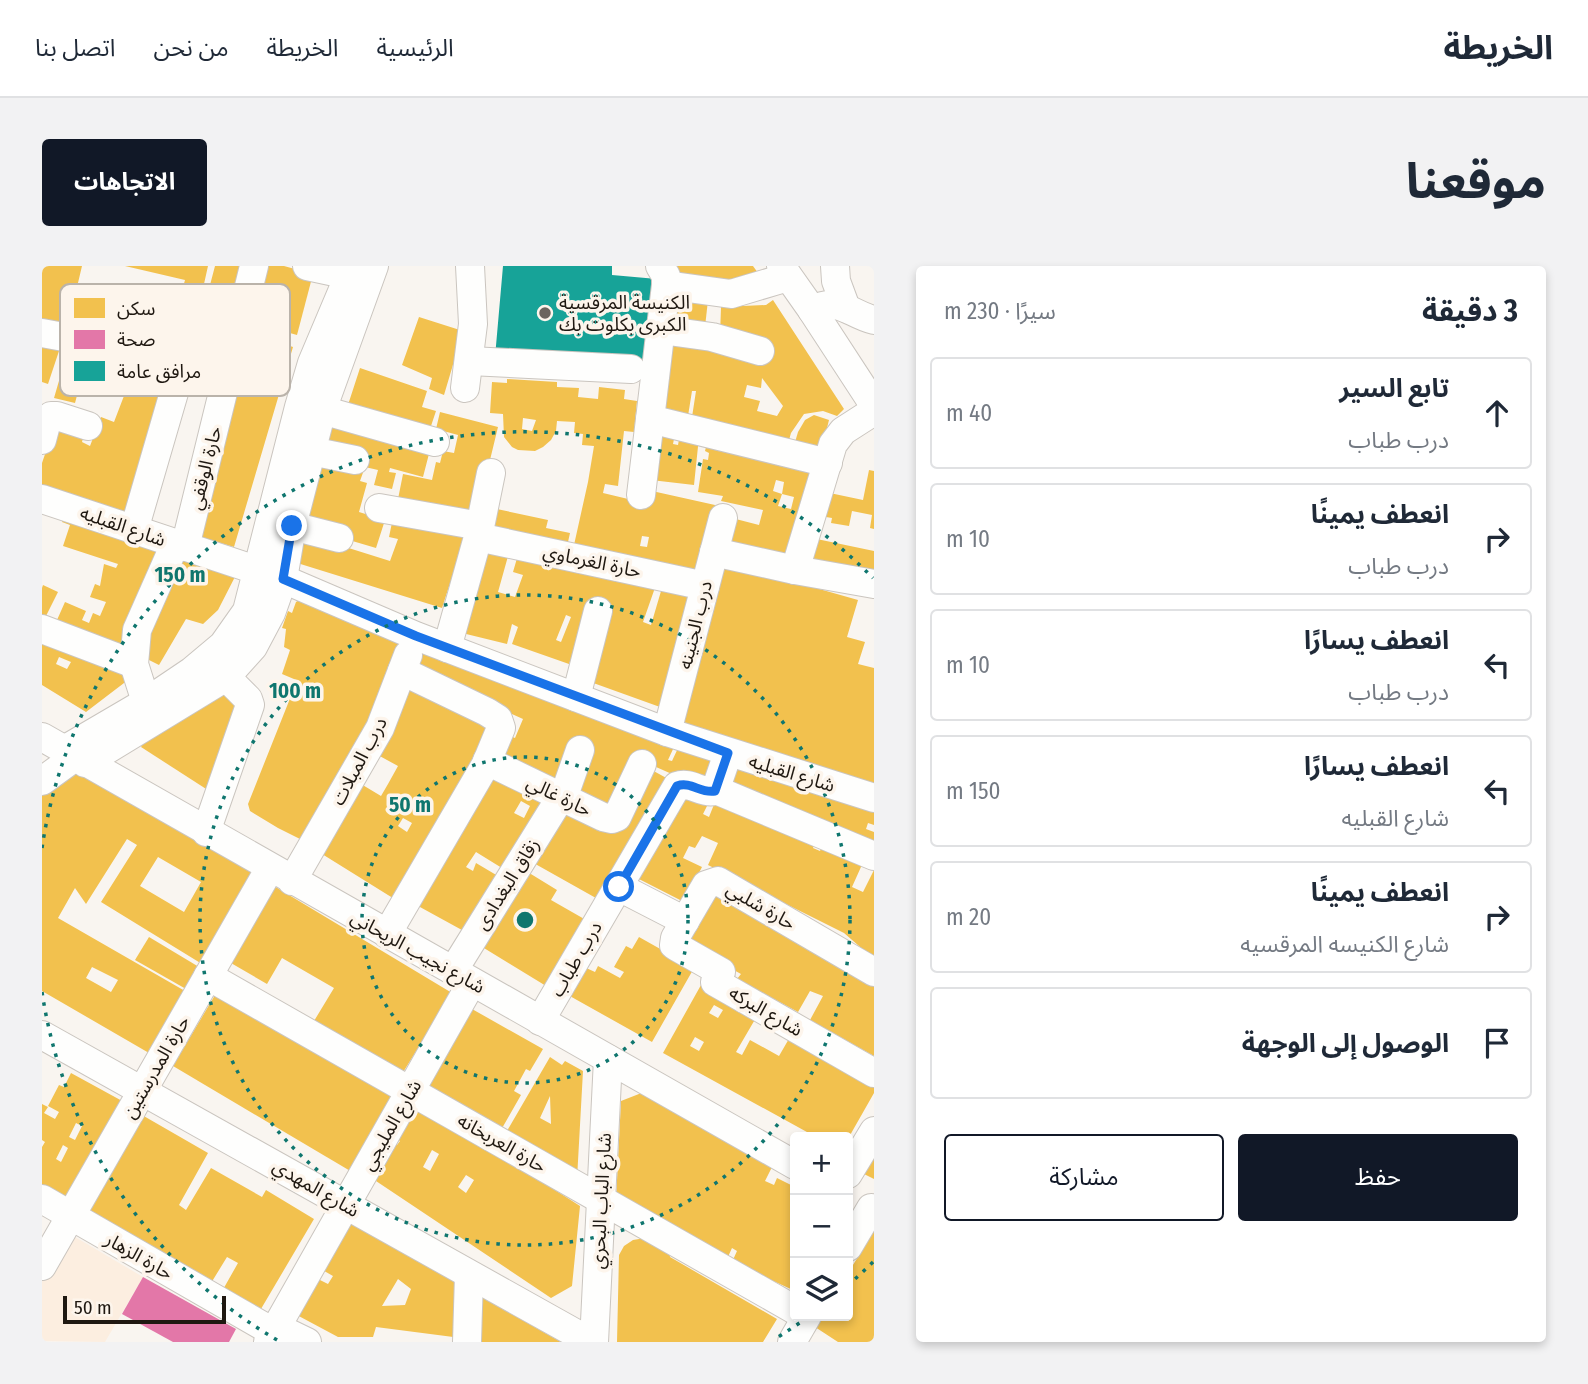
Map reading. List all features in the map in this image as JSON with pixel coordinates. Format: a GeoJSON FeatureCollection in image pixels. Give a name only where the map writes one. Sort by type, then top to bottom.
{"type":"FeatureCollection","features":[{"type":"Feature","properties":{"kind":"street","name":"حارة الوقفي"},"geometry":{"type":"LineString","coordinates":[[249,284],[254,266]]}},
{"type":"Feature","properties":{"kind":"street"},"geometry":{"type":"LineString","coordinates":[[307,266],[359,269]]}},
{"type":"Feature","properties":{"kind":"street"},"geometry":{"type":"LineString","coordinates":[[470,266],[473,324],[467,374],[631,369]]}},
{"type":"Feature","properties":{"kind":"street"},"geometry":{"type":"LineString","coordinates":[[835,266],[836,281],[846,308]]}},
{"type":"Feature","properties":{"kind":"street"},"geometry":{"type":"LineString","coordinates":[[42,781],[66,752],[192,671],[223,645],[270,574],[292,526],[359,269]]}},
{"type":"Feature","properties":{"kind":"street"},"geometry":{"type":"LineString","coordinates":[[66,752],[226,677],[253,647],[271,613],[270,574],[286,452],[309,374],[359,269]]}},
{"type":"Feature","properties":{"kind":"street"},"geometry":{"type":"LineString","coordinates":[[641,495],[661,330],[663,275],[712,291],[731,293],[744,291],[784,272],[874,405]]}},
{"type":"Feature","properties":{"kind":"street"},"geometry":{"type":"LineString","coordinates":[[712,291],[712,337]]}},
{"type":"Feature","properties":{"kind":"street"},"geometry":{"type":"LineString","coordinates":[[812,310],[828,304],[846,308],[874,320]]}},
{"type":"Feature","properties":{"kind":"street"},"geometry":{"type":"LineString","coordinates":[[661,330],[712,337],[760,351]]}},
{"type":"Feature","properties":{"kind":"street"},"geometry":{"type":"LineString","coordinates":[[42,333],[60,336]]}},
{"type":"Feature","properties":{"kind":"street"},"geometry":{"type":"LineString","coordinates":[[134,530],[173,396]]}},
{"type":"Feature","properties":{"kind":"street","name":"حارة الوقفي"},"geometry":{"type":"LineString","coordinates":[[134,664],[137,630],[180,546],[220,396]]}},
{"type":"Feature","properties":{"kind":"street"},"geometry":{"type":"LineString","coordinates":[[322,410],[435,442]]}},
{"type":"Feature","properties":{"kind":"street"},"geometry":{"type":"LineString","coordinates":[[795,570],[838,436],[874,411]]}},
{"type":"Feature","properties":{"kind":"street"},"geometry":{"type":"LineString","coordinates":[[42,440],[51,416],[88,426]]}},
{"type":"Feature","properties":{"kind":"street"},"geometry":{"type":"LineString","coordinates":[[650,419],[828,463]]}},
{"type":"Feature","properties":{"kind":"street"},"geometry":{"type":"LineString","coordinates":[[311,452],[355,460]]}},
{"type":"Feature","properties":{"kind":"street"},"geometry":{"type":"LineString","coordinates":[[447,648],[479,531],[491,473]]}},
{"type":"Feature","properties":{"kind":"street","name":"شارع القبليه"},"geometry":{"type":"LineString","coordinates":[[42,499],[270,574],[416,636],[667,732],[874,798]]}},
{"type":"Feature","properties":{"kind":"street","name":"حارة الغرماوي"},"geometry":{"type":"LineString","coordinates":[[379,508],[705,586]]}},
{"type":"Feature","properties":{"kind":"street","name":"درب الجنينه"},"geometry":{"type":"LineString","coordinates":[[667,732],[723,518]]}},
{"type":"Feature","properties":{"kind":"street"},"geometry":{"type":"LineString","coordinates":[[292,526],[339,538]]}},
{"type":"Feature","properties":{"kind":"street"},"geometry":{"type":"LineString","coordinates":[[714,552],[874,584]]}},
{"type":"Feature","properties":{"kind":"street"},"geometry":{"type":"LineString","coordinates":[[576,697],[598,611]]}},
{"type":"Feature","properties":{"kind":"street"},"geometry":{"type":"LineString","coordinates":[[42,629],[134,664],[146,702]]}},
{"type":"Feature","properties":{"kind":"street","name":"درب المبلات"},"geometry":{"type":"LineString","coordinates":[[281,874],[380,727],[416,636]]}},
{"type":"Feature","properties":{"kind":"street"},"geometry":{"type":"LineString","coordinates":[[387,934],[487,761],[499,735],[500,723],[498,719],[402,671]]}},
{"type":"Feature","properties":{"kind":"street"},"geometry":{"type":"LineString","coordinates":[[206,832],[250,705],[248,699],[226,677]]}},
{"type":"Feature","properties":{"kind":"street","name":"زقاق البغدادى"},"geometry":{"type":"LineString","coordinates":[[463,977],[567,787],[580,750]]}},
{"type":"Feature","properties":{"kind":"street","name":"شارع نجيب الريحاني"},"geometry":{"type":"LineString","coordinates":[[66,752],[790,1162]]}},
{"type":"Feature","properties":{"kind":"street"},"geometry":{"type":"LineString","coordinates":[[728,753],[716,790],[874,856]]}},
{"type":"Feature","properties":{"kind":"street","name":"حارة غالي"},"geometry":{"type":"LineString","coordinates":[[487,761],[612,819],[617,817],[642,764]]}},
{"type":"Feature","properties":{"kind":"street","name":"درب طباب"},"geometry":{"type":"LineString","coordinates":[[540,1021],[677,786],[685,783],[710,792],[716,790]]}},
{"type":"Feature","properties":{"kind":"street","name":"حارة المدرستين"},"geometry":{"type":"LineString","coordinates":[[42,1266],[208,976],[281,874]]}},
{"type":"Feature","properties":{"kind":"street","name":"حارة شلبي"},"geometry":{"type":"LineString","coordinates":[[680,933],[706,886],[718,881],[874,972]]}},
{"type":"Feature","properties":{"kind":"street"},"geometry":{"type":"LineString","coordinates":[[619,887],[680,933]]}},
{"type":"Feature","properties":{"kind":"street","name":"شارع البركه"},"geometry":{"type":"LineString","coordinates":[[680,933],[721,972],[715,982],[874,1073]]}},
{"type":"Feature","properties":{"kind":"street","name":"حارة العربخانه"},"geometry":{"type":"LineString","coordinates":[[208,976],[790,1307]]}},
{"type":"Feature","properties":{"kind":"street","name":"شارع المليجي"},"geometry":{"type":"LineString","coordinates":[[272,1334],[410,1091],[463,977]]}},
{"type":"Feature","properties":{"kind":"street","name":"شارع المهدي"},"geometry":{"type":"LineString","coordinates":[[42,1035],[593,1342]]}},
{"type":"Feature","properties":{"kind":"street","name":"شارع الباب البحري"},"geometry":{"type":"LineString","coordinates":[[593,1342],[608,1059]]}},
{"type":"Feature","properties":{"kind":"street"},"geometry":{"type":"LineString","coordinates":[[853,1166],[874,1131]]}},
{"type":"Feature","properties":{"kind":"street","name":"حارة الزهار"},"geometry":{"type":"LineString","coordinates":[[42,1199],[272,1334],[307,1342]]}},
{"type":"Feature","properties":{"kind":"street"},"geometry":{"type":"LineString","coordinates":[[853,1234],[864,1204]]}},
{"type":"Feature","properties":{"kind":"street"},"geometry":{"type":"LineString","coordinates":[[467,1342],[469,1275]]}},
{"type":"Feature","properties":{"kind":"street"},"geometry":{"type":"LineString","coordinates":[[792,1342],[803,1321]]}},
{"type":"Feature","properties":{"kind":"shaded area"},"geometry":{"type":"Polygon","coordinates":[[[70,1234],[143,1277],[105,1342],[42,1341],[42,1281],[70,1234]]]}},
{"type":"Feature","properties":{"kind":"building: سكن"},"geometry":{"type":"Polygon","coordinates":[[[42,266],[82,266],[78,284],[60,284],[60,330],[42,326],[42,266]]]}},
{"type":"Feature","properties":{"kind":"building: سكن"},"geometry":{"type":"Polygon","coordinates":[[[125,266],[208,266],[204,284],[184,284],[185,280],[125,266]]]}},
{"type":"Feature","properties":{"kind":"building: سكن"},"geometry":{"type":"Polygon","coordinates":[[[215,266],[247,266],[243,284],[210,284],[215,266]]]}},
{"type":"Feature","properties":{"kind":"building: سكن"},"geometry":{"type":"Polygon","coordinates":[[[262,266],[284,266],[313,274],[297,335],[290,333],[290,284],[257,284],[262,266]]]}},
{"type":"Feature","properties":{"kind":"building: سكن"},"geometry":{"type":"Polygon","coordinates":[[[674,266],[753,266],[763,280],[672,283],[674,266]]]}},
{"type":"Feature","properties":{"kind":"building: سكن"},"geometry":{"type":"Polygon","coordinates":[[[672,287],[709,291],[705,327],[669,324],[672,287]]]}},
{"type":"Feature","properties":{"kind":"building: سكن"},"geometry":{"type":"Polygon","coordinates":[[[773,300],[844,409],[837,416],[823,411],[804,414],[791,433],[787,447],[692,417],[696,391],[692,391],[688,416],[653,411],[666,334],[720,336],[721,307],[766,305],[773,300]],[[762,378],[761,388],[747,385],[744,397],[760,401],[757,411],[777,416],[783,406],[762,378]]]}},
{"type":"Feature","properties":{"kind":"building: سكن"},"geometry":{"type":"Polygon","coordinates":[[[419,317],[463,331],[444,395],[429,389],[432,378],[402,365],[419,317]]]}},
{"type":"Feature","properties":{"kind":"building: سكن"},"geometry":{"type":"Polygon","coordinates":[[[42,343],[60,348],[48,384],[42,382],[42,343]]]}},
{"type":"Feature","properties":{"kind":"building: سكن"},"geometry":{"type":"Polygon","coordinates":[[[360,368],[427,391],[422,407],[436,411],[427,438],[346,411],[360,368]]]}},
{"type":"Feature","properties":{"kind":"building: سكن"},"geometry":{"type":"Polygon","coordinates":[[[60,377],[60,396],[77,396],[75,403],[54,398],[60,377]]]}},
{"type":"Feature","properties":{"kind":"building: سكن"},"geometry":{"type":"Polygon","coordinates":[[[507,379],[557,382],[557,387],[579,388],[578,397],[598,399],[599,387],[625,390],[624,399],[637,401],[634,432],[624,431],[618,486],[605,484],[603,493],[649,504],[652,491],[715,505],[699,580],[572,554],[594,446],[582,445],[583,434],[574,433],[575,422],[557,421],[556,431],[543,447],[535,451],[512,447],[504,437],[503,414],[490,413],[492,382],[507,383],[507,379]],[[523,418],[522,429],[532,431],[536,420],[523,418]],[[642,536],[640,546],[647,547],[649,537],[642,536]]]}},
{"type":"Feature","properties":{"kind":"building: سكن"},"geometry":{"type":"Polygon","coordinates":[[[124,396],[165,396],[123,516],[42,487],[42,463],[56,422],[85,431],[82,442],[90,446],[101,417],[114,422],[124,396]]]}},
{"type":"Feature","properties":{"kind":"building: سكن"},"geometry":{"type":"Polygon","coordinates":[[[227,396],[279,396],[234,547],[194,535],[227,396]]]}},
{"type":"Feature","properties":{"kind":"building: سكن"},"geometry":{"type":"Polygon","coordinates":[[[440,412],[498,427],[475,522],[397,504],[403,474],[432,480],[436,462],[440,463],[443,451],[454,453],[458,435],[436,429],[440,412]]]}},
{"type":"Feature","properties":{"kind":"building: سكن"},"geometry":{"type":"Polygon","coordinates":[[[814,415],[829,420],[820,456],[793,449],[805,420],[814,415]]]}},
{"type":"Feature","properties":{"kind":"building: سكن"},"geometry":{"type":"Polygon","coordinates":[[[330,427],[430,450],[423,477],[390,468],[389,472],[396,473],[392,489],[374,485],[378,470],[365,467],[324,447],[330,427]]]}},
{"type":"Feature","properties":{"kind":"building: سكن"},"geometry":{"type":"Polygon","coordinates":[[[653,431],[675,434],[673,444],[678,445],[680,434],[699,437],[694,485],[651,480],[653,431]]]}},
{"type":"Feature","properties":{"kind":"building: سكن"},"geometry":{"type":"Polygon","coordinates":[[[708,439],[820,468],[791,563],[721,546],[728,517],[759,525],[763,510],[721,501],[723,496],[698,492],[703,459],[708,460],[709,453],[705,451],[708,439]],[[776,480],[773,491],[782,494],[784,482],[776,480]],[[782,494],[778,506],[791,509],[794,497],[782,494]]]}},
{"type":"Feature","properties":{"kind":"building: سكن"},"geometry":{"type":"Polygon","coordinates":[[[321,456],[365,467],[360,481],[367,483],[359,512],[385,520],[376,548],[305,527],[321,471],[317,470],[321,456]]]}},
{"type":"Feature","properties":{"kind":"building: سكن"},"geometry":{"type":"Polygon","coordinates":[[[869,470],[874,471],[874,529],[870,528],[872,515],[852,511],[849,526],[831,523],[832,518],[820,516],[825,492],[863,500],[869,470]]]}},
{"type":"Feature","properties":{"kind":"building: سكن"},"geometry":{"type":"Polygon","coordinates":[[[492,508],[548,520],[546,528],[570,533],[566,551],[487,535],[492,508]]]}},
{"type":"Feature","properties":{"kind":"building: سكن"},"geometry":{"type":"Polygon","coordinates":[[[394,513],[467,531],[442,608],[294,562],[304,534],[390,561],[398,539],[389,537],[394,513]]]}},
{"type":"Feature","properties":{"kind":"building: سكن"},"geometry":{"type":"Polygon","coordinates":[[[65,514],[164,550],[122,654],[53,629],[65,602],[86,611],[82,620],[89,623],[93,613],[100,616],[106,602],[90,597],[95,584],[100,586],[104,564],[116,568],[118,564],[63,546],[70,525],[62,522],[65,514]]]}},
{"type":"Feature","properties":{"kind":"building: سكن"},"geometry":{"type":"Polygon","coordinates":[[[812,538],[874,551],[874,578],[806,563],[812,538]]]}},
{"type":"Feature","properties":{"kind":"building: سكن"},"geometry":{"type":"Polygon","coordinates":[[[483,541],[510,549],[498,592],[515,597],[523,575],[513,572],[520,548],[657,582],[643,622],[651,625],[664,581],[699,587],[660,707],[585,680],[593,601],[569,664],[512,644],[518,627],[512,624],[507,644],[458,632],[483,541]],[[566,615],[556,640],[561,642],[571,617],[566,615]]]}},
{"type":"Feature","properties":{"kind":"building: سكن"},"geometry":{"type":"Polygon","coordinates":[[[182,549],[239,569],[218,610],[203,624],[186,619],[159,665],[143,657],[138,646],[182,549]]]}},
{"type":"Feature","properties":{"kind":"building: سكن"},"geometry":{"type":"Polygon","coordinates":[[[717,560],[858,600],[847,637],[865,642],[858,664],[874,668],[874,786],[676,728],[717,560]]]}},
{"type":"Feature","properties":{"kind":"building: سكن"},"geometry":{"type":"Polygon","coordinates":[[[43,585],[58,592],[42,624],[42,588],[43,585]]]}},
{"type":"Feature","properties":{"kind":"building: سكن"},"geometry":{"type":"Polygon","coordinates":[[[304,597],[411,638],[306,842],[250,811],[248,804],[291,696],[296,698],[301,682],[282,674],[290,650],[284,647],[286,629],[282,628],[288,611],[292,613],[296,602],[304,597]]]}},
{"type":"Feature","properties":{"kind":"building: سكن"},"geometry":{"type":"Polygon","coordinates":[[[42,633],[135,670],[124,683],[86,712],[42,685],[42,633]],[[59,657],[56,664],[67,669],[71,662],[59,657]]]}},
{"type":"Feature","properties":{"kind":"building: سكن"},"geometry":{"type":"Polygon","coordinates":[[[424,642],[674,747],[668,760],[672,761],[679,746],[720,764],[708,790],[638,759],[614,814],[562,784],[496,756],[506,734],[515,738],[523,719],[412,669],[424,642]]]}},
{"type":"Feature","properties":{"kind":"building: سكن"},"geometry":{"type":"Polygon","coordinates":[[[411,682],[497,720],[396,900],[314,849],[356,781],[381,796],[398,766],[376,754],[411,682]],[[403,818],[398,826],[407,832],[412,823],[403,818]]]}},
{"type":"Feature","properties":{"kind":"building: سكن"},"geometry":{"type":"Polygon","coordinates":[[[212,692],[238,698],[217,796],[141,747],[160,717],[212,692]]]}},
{"type":"Feature","properties":{"kind":"building: سكن"},"geometry":{"type":"Polygon","coordinates":[[[729,764],[874,804],[874,825],[868,823],[866,829],[874,832],[874,852],[719,789],[729,764]]]}},
{"type":"Feature","properties":{"kind":"building: سكن"},"geometry":{"type":"Polygon","coordinates":[[[81,765],[259,874],[202,964],[101,902],[137,845],[127,839],[86,904],[75,888],[58,918],[185,991],[149,1053],[42,991],[42,789],[81,765]],[[158,857],[140,886],[184,912],[201,882],[158,857]],[[92,967],[86,978],[111,992],[118,980],[92,967]]]}},
{"type":"Feature","properties":{"kind":"building: سكن"},"geometry":{"type":"Polygon","coordinates":[[[491,765],[553,799],[510,873],[476,852],[466,867],[473,871],[476,863],[503,879],[471,935],[409,901],[491,765]],[[521,801],[514,813],[524,818],[530,806],[521,801]]]}},
{"type":"Feature","properties":{"kind":"building: سكن"},"geometry":{"type":"Polygon","coordinates":[[[650,769],[670,780],[603,902],[530,861],[564,803],[616,832],[650,769]]]}},
{"type":"Feature","properties":{"kind":"building: سكن"},"geometry":{"type":"Polygon","coordinates":[[[682,786],[710,800],[703,814],[709,817],[715,802],[817,838],[813,848],[820,851],[824,842],[865,858],[852,887],[863,892],[874,870],[874,959],[844,933],[708,865],[718,843],[702,836],[695,848],[689,846],[683,858],[702,867],[684,902],[635,877],[682,786]]]}},
{"type":"Feature","properties":{"kind":"building: سكن"},"geometry":{"type":"Polygon","coordinates":[[[526,871],[557,890],[551,900],[593,924],[582,941],[573,936],[565,950],[572,955],[551,989],[479,945],[526,871]]]}},
{"type":"Feature","properties":{"kind":"building: سكن"},"geometry":{"type":"Polygon","coordinates":[[[269,883],[452,993],[402,1074],[314,1021],[334,988],[282,958],[267,984],[224,959],[269,883]]]}},
{"type":"Feature","properties":{"kind":"building: سكن"},"geometry":{"type":"Polygon","coordinates":[[[717,889],[874,976],[874,1056],[810,1020],[823,996],[810,991],[798,1012],[737,979],[741,974],[679,940],[717,889]]]}},
{"type":"Feature","properties":{"kind":"building: سكن"},"geometry":{"type":"Polygon","coordinates":[[[149,937],[199,967],[186,989],[135,960],[149,937]]]}},
{"type":"Feature","properties":{"kind":"building: سكن"},"geometry":{"type":"Polygon","coordinates":[[[639,937],[694,968],[652,1042],[568,995],[584,967],[595,972],[598,966],[620,978],[624,972],[614,967],[626,946],[632,949],[639,937]]]}},
{"type":"Feature","properties":{"kind":"building: سكن"},"geometry":{"type":"Polygon","coordinates":[[[701,985],[757,1016],[736,1052],[742,1055],[750,1040],[779,1056],[790,1037],[874,1084],[874,1093],[852,1132],[807,1132],[663,1053],[701,985]],[[714,1005],[709,1013],[718,1018],[723,1010],[714,1005]],[[695,1037],[690,1046],[699,1051],[704,1042],[695,1037]]]}},
{"type":"Feature","properties":{"kind":"building: سكن"},"geometry":{"type":"Polygon","coordinates":[[[218,990],[397,1097],[352,1172],[173,1066],[218,990]]]}},
{"type":"Feature","properties":{"kind":"building: سكن"},"geometry":{"type":"Polygon","coordinates":[[[472,1009],[543,1049],[530,1071],[526,1069],[514,1091],[521,1095],[501,1130],[427,1088],[472,1009]]]}},
{"type":"Feature","properties":{"kind":"building: سكن"},"geometry":{"type":"Polygon","coordinates":[[[550,1057],[562,1065],[565,1061],[583,1071],[577,1179],[504,1136],[550,1057]],[[550,1096],[540,1118],[551,1124],[550,1096]]]}},
{"type":"Feature","properties":{"kind":"building: سكن"},"geometry":{"type":"Polygon","coordinates":[[[71,1073],[124,1102],[67,1205],[42,1191],[42,1147],[45,1142],[42,1140],[42,1104],[48,1107],[44,1113],[55,1119],[59,1112],[48,1106],[59,1085],[64,1087],[71,1073]],[[76,1123],[69,1137],[75,1140],[82,1126],[76,1123]],[[63,1145],[56,1159],[61,1162],[68,1148],[63,1145]]]}},
{"type":"Feature","properties":{"kind":"building: سكن"},"geometry":{"type":"Polygon","coordinates":[[[644,1092],[691,1122],[772,1167],[765,1181],[774,1185],[777,1178],[790,1184],[790,1289],[732,1262],[737,1251],[732,1248],[727,1259],[616,1200],[621,1101],[644,1092]]]}},
{"type":"Feature","properties":{"kind":"building: سكن"},"geometry":{"type":"Polygon","coordinates":[[[414,1100],[580,1206],[572,1286],[551,1298],[367,1175],[389,1140],[397,1145],[400,1141],[392,1136],[414,1100]],[[432,1150],[423,1167],[430,1171],[439,1154],[432,1150]],[[466,1175],[458,1187],[466,1193],[474,1180],[466,1175]]]}},
{"type":"Feature","properties":{"kind":"building: سكن"},"geometry":{"type":"Polygon","coordinates":[[[142,1115],[208,1153],[179,1205],[186,1210],[211,1168],[262,1197],[266,1190],[314,1219],[258,1314],[221,1293],[238,1263],[227,1257],[208,1288],[83,1218],[142,1115]]]}},
{"type":"Feature","properties":{"kind":"building: سكن"},"geometry":{"type":"Polygon","coordinates":[[[864,1154],[874,1159],[874,1179],[856,1170],[864,1154]]]}},
{"type":"Feature","properties":{"kind":"building: سكن"},"geometry":{"type":"Polygon","coordinates":[[[351,1215],[466,1283],[461,1338],[376,1327],[373,1337],[338,1337],[295,1314],[318,1279],[328,1284],[333,1276],[319,1268],[351,1215]],[[398,1279],[382,1306],[405,1305],[411,1289],[398,1279]]]}},
{"type":"Feature","properties":{"kind":"building: سكن"},"geometry":{"type":"Polygon","coordinates":[[[874,1231],[874,1342],[838,1342],[815,1327],[819,1321],[853,1321],[853,1265],[874,1231]]]}},
{"type":"Feature","properties":{"kind":"building: سكن"},"geometry":{"type":"Polygon","coordinates":[[[645,1238],[669,1251],[670,1257],[777,1319],[763,1342],[617,1342],[619,1255],[624,1246],[633,1240],[645,1238]]]}},
{"type":"Feature","properties":{"kind":"building: سكن"},"geometry":{"type":"Polygon","coordinates":[[[483,1298],[561,1342],[473,1342],[474,1310],[483,1298]]]}},
{"type":"Feature","properties":{"kind":"building: صحة"},"geometry":{"type":"Polygon","coordinates":[[[143,1277],[236,1329],[229,1342],[173,1342],[122,1314],[143,1277]]]}},
{"type":"Feature","properties":{"kind":"building: مرافق عامة","name":"الكنيسة المرقسية الكبرى بكلوت بك"},"geometry":{"type":"Polygon","coordinates":[[[503,266],[612,266],[612,275],[657,279],[646,369],[495,357],[503,266]]]}},
{"type":"Feature","properties":{"kind":"place","name":"الكنيسة المرقسية الكبرى بكلوت بك"},"geometry":{"type":"Point","coordinates":[545,313]}},
{"type":"Feature","properties":{"kind":"route"},"geometry":{"type":"LineString","coordinates":[[292,526],[283,579],[416,636],[728,753],[715,791],[705,791],[685,783],[677,786],[619,887]]}}]}
